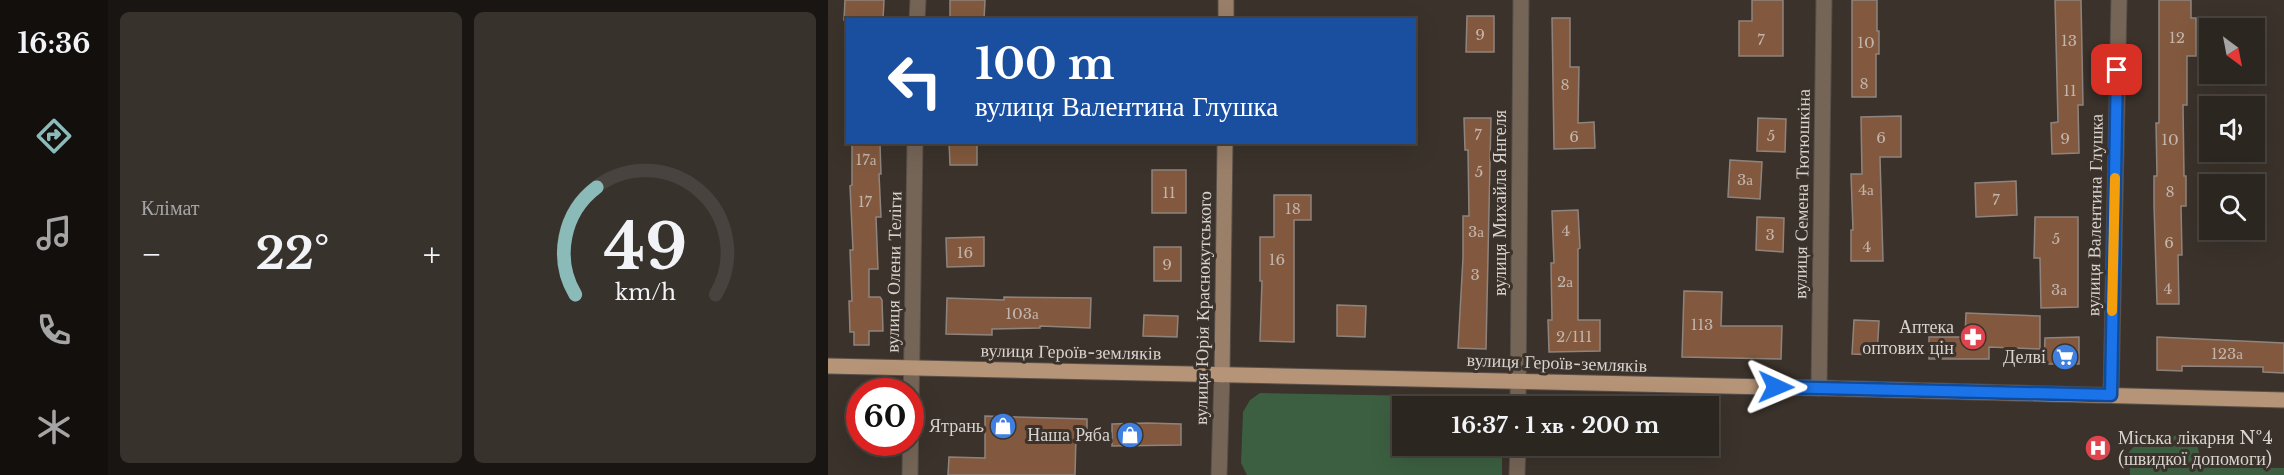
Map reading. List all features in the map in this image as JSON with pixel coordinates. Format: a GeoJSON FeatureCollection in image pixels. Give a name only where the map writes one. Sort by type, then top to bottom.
{"type":"FeatureCollection","features":[{"type":"Feature","properties":{"kind":"main road","name":"вулиця Героїв-земляків"},"geometry":{"type":"LineString","coordinates":[[828,366],[2284,400]]}},
{"type":"Feature","properties":{"kind":"street"},"geometry":{"type":"LineString","coordinates":[[917,18],[918,0]]}},
{"type":"Feature","properties":{"kind":"street"},"geometry":{"type":"LineString","coordinates":[[1226,0],[1226,18]]}},
{"type":"Feature","properties":{"kind":"street","name":"вулиця Михайла Янгеля"},"geometry":{"type":"LineString","coordinates":[[1518,396],[1521,0]]}},
{"type":"Feature","properties":{"kind":"street","name":"вулиця Семена Тютюшкіна"},"geometry":{"type":"LineString","coordinates":[[1819,388],[1824,0]]}},
{"type":"Feature","properties":{"kind":"street","name":"вулиця Валентина Глушка"},"geometry":{"type":"LineString","coordinates":[[2111,395],[2119,0]]}},
{"type":"Feature","properties":{"kind":"street","name":"вулиця Олени Теліги"},"geometry":{"type":"LineString","coordinates":[[910,475],[915,144]]}},
{"type":"Feature","properties":{"kind":"street","name":"вулиця Юрія Краснокутського"},"geometry":{"type":"LineString","coordinates":[[1219,475],[1225,144]]}},
{"type":"Feature","properties":{"kind":"street"},"geometry":{"type":"LineString","coordinates":[[1517,475],[1518,456]]}},
{"type":"Feature","properties":{"kind":"green space"},"geometry":{"type":"Polygon","coordinates":[[[1260,393],[1426,396],[1392,396],[1392,456],[1502,456],[1502,475],[1247,475],[1241,463],[1243,412],[1250,400],[1260,393]]]}},
{"type":"Feature","properties":{"kind":"green space"},"geometry":{"type":"Polygon","coordinates":[[[2180,435],[2196,441],[2203,467],[2284,468],[2284,475],[2130,475],[2129,452],[2139,441],[2180,435]]]}},
{"type":"Feature","properties":{"kind":"building"},"geometry":{"type":"Polygon","coordinates":[[[845,0],[884,0],[883,18],[846,18],[844,20],[845,0]]]}},
{"type":"Feature","properties":{"kind":"building"},"geometry":{"type":"Polygon","coordinates":[[[950,0],[985,0],[984,18],[950,18],[950,0]]]}},
{"type":"Feature","properties":{"kind":"building"},"geometry":{"type":"Polygon","coordinates":[[[1752,0],[1783,0],[1783,56],[1739,56],[1739,21],[1752,21],[1752,0]]]}},
{"type":"Feature","properties":{"kind":"building"},"geometry":{"type":"Polygon","coordinates":[[[1852,0],[1877,0],[1879,54],[1876,54],[1876,97],[1852,97],[1852,0]]]}},
{"type":"Feature","properties":{"kind":"building"},"geometry":{"type":"Polygon","coordinates":[[[2055,0],[2081,0],[2083,105],[2078,105],[2079,153],[2052,154],[2051,123],[2058,122],[2055,0]]]}},
{"type":"Feature","properties":{"kind":"building"},"geometry":{"type":"Polygon","coordinates":[[[2159,0],[2191,0],[2191,18],[2196,18],[2196,56],[2187,56],[2187,105],[2183,105],[2186,206],[2181,206],[2182,255],[2178,255],[2179,304],[2157,304],[2154,176],[2157,176],[2156,123],[2159,123],[2159,0]]]}},
{"type":"Feature","properties":{"kind":"building"},"geometry":{"type":"Polygon","coordinates":[[[1467,16],[1494,16],[1494,52],[1466,52],[1467,16]]]}},
{"type":"Feature","properties":{"kind":"building"},"geometry":{"type":"Polygon","coordinates":[[[1552,18],[1570,18],[1570,67],[1579,67],[1578,123],[1594,122],[1595,148],[1554,149],[1552,18]]]}},
{"type":"Feature","properties":{"kind":"building"},"geometry":{"type":"Polygon","coordinates":[[[1901,116],[1901,157],[1880,157],[1883,261],[1851,261],[1851,230],[1853,230],[1851,174],[1862,174],[1861,117],[1901,116]]]}},
{"type":"Feature","properties":{"kind":"building"},"geometry":{"type":"Polygon","coordinates":[[[1464,118],[1491,118],[1486,349],[1458,348],[1463,216],[1469,216],[1468,150],[1465,150],[1464,118]]]}},
{"type":"Feature","properties":{"kind":"building"},"geometry":{"type":"Polygon","coordinates":[[[1758,118],[1786,119],[1785,152],[1757,151],[1758,118]]]}},
{"type":"Feature","properties":{"kind":"building"},"geometry":{"type":"Polygon","coordinates":[[[852,144],[880,144],[881,217],[876,217],[878,269],[869,269],[869,297],[880,297],[882,300],[883,331],[869,331],[869,345],[854,345],[854,332],[850,332],[849,301],[852,301],[850,250],[853,250],[850,186],[852,185],[852,144]]]}},
{"type":"Feature","properties":{"kind":"building"},"geometry":{"type":"Polygon","coordinates":[[[949,144],[977,144],[977,165],[950,165],[949,144]]]}},
{"type":"Feature","properties":{"kind":"building"},"geometry":{"type":"Polygon","coordinates":[[[1730,160],[1762,162],[1760,199],[1728,197],[1730,160]]]}},
{"type":"Feature","properties":{"kind":"building"},"geometry":{"type":"Polygon","coordinates":[[[1152,170],[1186,170],[1186,213],[1152,213],[1152,170]]]}},
{"type":"Feature","properties":{"kind":"building"},"geometry":{"type":"Polygon","coordinates":[[[2016,181],[2017,215],[1976,217],[1975,183],[2016,181]]]}},
{"type":"Feature","properties":{"kind":"building"},"geometry":{"type":"Polygon","coordinates":[[[1274,195],[1311,195],[1311,220],[1294,220],[1294,342],[1260,341],[1262,281],[1260,281],[1260,237],[1274,237],[1274,195]]]}},
{"type":"Feature","properties":{"kind":"building"},"geometry":{"type":"Polygon","coordinates":[[[1578,210],[1580,248],[1578,249],[1578,320],[1600,320],[1600,351],[1549,352],[1548,320],[1552,320],[1551,263],[1554,263],[1552,211],[1578,210]]]}},
{"type":"Feature","properties":{"kind":"building"},"geometry":{"type":"Polygon","coordinates":[[[1757,217],[1784,218],[1783,252],[1756,250],[1757,217]]]}},
{"type":"Feature","properties":{"kind":"building"},"geometry":{"type":"Polygon","coordinates":[[[2035,217],[2078,217],[2078,307],[2041,308],[2040,258],[2034,258],[2035,217]]]}},
{"type":"Feature","properties":{"kind":"building"},"geometry":{"type":"Polygon","coordinates":[[[984,237],[984,266],[947,267],[946,238],[984,237]]]}},
{"type":"Feature","properties":{"kind":"building"},"geometry":{"type":"Polygon","coordinates":[[[1154,247],[1181,247],[1181,281],[1154,281],[1154,247]]]}},
{"type":"Feature","properties":{"kind":"building"},"geometry":{"type":"Polygon","coordinates":[[[1684,291],[1722,292],[1721,326],[1782,326],[1781,359],[1682,357],[1684,291]]]}},
{"type":"Feature","properties":{"kind":"building"},"geometry":{"type":"Polygon","coordinates":[[[1004,297],[1091,298],[1090,328],[1040,326],[1040,328],[992,329],[992,335],[946,334],[947,298],[1004,300],[1004,297]]]}},
{"type":"Feature","properties":{"kind":"building"},"geometry":{"type":"Polygon","coordinates":[[[1337,305],[1366,306],[1365,337],[1337,336],[1337,305]]]}},
{"type":"Feature","properties":{"kind":"building"},"geometry":{"type":"Polygon","coordinates":[[[1966,313],[2040,316],[2040,349],[1989,347],[1989,359],[1929,359],[1929,337],[1965,337],[1966,313]]]}},
{"type":"Feature","properties":{"kind":"building"},"geometry":{"type":"Polygon","coordinates":[[[1144,315],[1178,316],[1177,337],[1143,336],[1144,315]]]}},
{"type":"Feature","properties":{"kind":"building"},"geometry":{"type":"Polygon","coordinates":[[[1854,320],[1879,321],[1877,355],[1852,354],[1854,320]]]}},
{"type":"Feature","properties":{"kind":"building"},"geometry":{"type":"Polygon","coordinates":[[[2079,337],[2079,364],[2044,364],[2045,338],[2079,337]]]}},
{"type":"Feature","properties":{"kind":"building"},"geometry":{"type":"Polygon","coordinates":[[[2157,337],[2284,343],[2284,373],[2263,372],[2263,367],[2182,366],[2182,371],[2157,370],[2157,337]]]}},
{"type":"Feature","properties":{"kind":"building"},"geometry":{"type":"Polygon","coordinates":[[[985,416],[1087,419],[1087,437],[1076,436],[1075,475],[948,475],[949,457],[985,458],[985,416]]]}},
{"type":"Feature","properties":{"kind":"building"},"geometry":{"type":"Polygon","coordinates":[[[1112,424],[1181,424],[1181,445],[1112,446],[1112,424]]]}},
{"type":"Feature","properties":{"kind":"slow traffic"},"geometry":{"type":"LineString","coordinates":[[2112,311],[2115,178]]}},
{"type":"Feature","properties":{"kind":"place","name":"Аптека оптових цін"},"geometry":{"type":"Point","coordinates":[1973,337]}},
{"type":"Feature","properties":{"kind":"place","name":"Делві"},"geometry":{"type":"Point","coordinates":[2065,357]}},
{"type":"Feature","properties":{"kind":"place","name":"Ятрань"},"geometry":{"type":"Point","coordinates":[1003,426]}},
{"type":"Feature","properties":{"kind":"place","name":"Наша Ряба"},"geometry":{"type":"Point","coordinates":[1130,435]}},
{"type":"Feature","properties":{"kind":"place","name":"Міська лікарня №4 (швидкої допомоги)"},"geometry":{"type":"Point","coordinates":[2098,448]}},
{"type":"Feature","properties":{"kind":"route"},"geometry":{"type":"LineString","coordinates":[[1776,387],[2111,395],[2117,70]]}}]}
